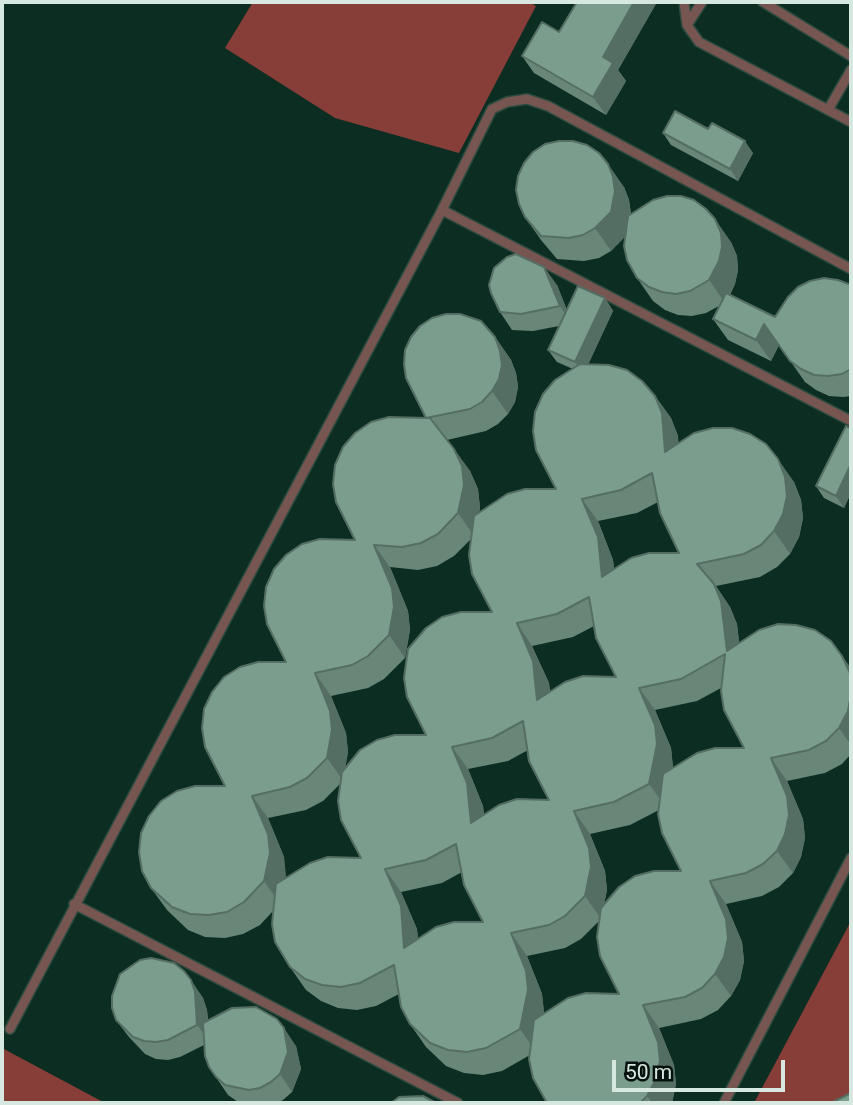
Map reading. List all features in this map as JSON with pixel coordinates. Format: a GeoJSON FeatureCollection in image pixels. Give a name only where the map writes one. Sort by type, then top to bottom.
{"type":"FeatureCollection","features":[{"type":"Feature","properties":{"kind":"lane"},"geometry":{"type":"LineString","coordinates":[[684,2],[687,25],[699,42],[851,122]]}},
{"type":"Feature","properties":{"kind":"lane"},"geometry":{"type":"LineString","coordinates":[[687,25],[702,2]]}},
{"type":"Feature","properties":{"kind":"lane"},"geometry":{"type":"LineString","coordinates":[[763,2],[851,56]]}},
{"type":"Feature","properties":{"kind":"lane"},"geometry":{"type":"LineString","coordinates":[[828,110],[851,70]]}},
{"type":"Feature","properties":{"kind":"lane"},"geometry":{"type":"LineString","coordinates":[[10,1029],[442,210],[492,109],[507,102],[527,99],[548,106],[851,269]]}},
{"type":"Feature","properties":{"kind":"lane"},"geometry":{"type":"LineString","coordinates":[[442,210],[851,421]]}},
{"type":"Feature","properties":{"kind":"lane"},"geometry":{"type":"LineString","coordinates":[[724,1103],[851,858]]}},
{"type":"Feature","properties":{"kind":"lane"},"geometry":{"type":"LineString","coordinates":[[75,904],[458,1103]]}},
{"type":"Feature","properties":{"kind":"shaded area"},"geometry":{"type":"Polygon","coordinates":[[[253,2],[529,2],[536,6],[459,153],[335,118],[225,48],[253,2]]]}},
{"type":"Feature","properties":{"kind":"shaded area"},"geometry":{"type":"Polygon","coordinates":[[[851,921],[851,1103],[754,1103],[851,921]]]}},
{"type":"Feature","properties":{"kind":"shaded area"},"geometry":{"type":"Polygon","coordinates":[[[2,1048],[105,1103],[2,1103],[2,1048]]]}},
{"type":"Feature","properties":{"kind":"building"},"geometry":{"type":"Polygon","coordinates":[[[577,2],[634,2],[603,57],[613,63],[593,97],[522,56],[542,22],[559,32],[577,2]]]}},
{"type":"Feature","properties":{"kind":"building"},"geometry":{"type":"Polygon","coordinates":[[[675,111],[708,129],[712,123],[745,141],[730,169],[663,133],[675,111]]]}},
{"type":"Feature","properties":{"kind":"building"},"geometry":{"type":"Polygon","coordinates":[[[559,141],[587,145],[599,153],[608,164],[615,191],[611,212],[595,228],[583,235],[569,238],[541,236],[525,217],[516,190],[518,176],[533,152],[545,144],[559,141]]]}},
{"type":"Feature","properties":{"kind":"building"},"geometry":{"type":"Polygon","coordinates":[[[667,196],[694,200],[715,219],[721,233],[719,261],[709,280],[690,291],[676,294],[649,287],[637,278],[627,260],[624,246],[628,216],[653,200],[667,196]]]}},
{"type":"Feature","properties":{"kind":"building"},"geometry":{"type":"Polygon","coordinates":[[[516,254],[544,267],[560,306],[521,314],[500,312],[489,285],[494,268],[507,257],[516,254]]]}},
{"type":"Feature","properties":{"kind":"building"},"geometry":{"type":"Polygon","coordinates":[[[824,278],[851,285],[851,369],[842,374],[814,375],[801,369],[790,361],[764,324],[756,340],[713,319],[726,293],[775,317],[798,287],[824,278]]]}},
{"type":"Feature","properties":{"kind":"building"},"geometry":{"type":"Polygon","coordinates":[[[578,286],[605,298],[575,362],[548,350],[578,286]]]}},
{"type":"Feature","properties":{"kind":"building"},"geometry":{"type":"Polygon","coordinates":[[[446,314],[460,314],[481,321],[495,337],[500,351],[502,365],[499,379],[482,402],[470,409],[426,418],[406,378],[405,350],[411,337],[420,326],[432,318],[446,314]]]}},
{"type":"Feature","properties":{"kind":"building"},"geometry":{"type":"Polygon","coordinates":[[[580,364],[609,365],[627,370],[642,381],[655,396],[662,413],[665,452],[694,433],[713,428],[732,428],[750,434],[766,444],[778,459],[785,477],[787,496],[783,514],[774,531],[761,545],[744,554],[697,564],[714,584],[721,601],[727,651],[759,630],[778,624],[796,625],[815,630],[831,641],[850,673],[851,694],[848,711],[839,728],[826,741],[809,750],[771,758],[787,796],[789,815],[785,834],[777,851],[763,864],[746,873],[710,881],[726,919],[728,938],[724,957],[715,974],[702,988],[685,997],[643,1005],[658,1042],[660,1061],[656,1079],[640,1103],[547,1103],[533,1078],[529,1059],[534,1020],[568,998],[586,993],[619,994],[600,956],[597,937],[601,908],[619,887],[635,876],[654,871],[681,871],[662,833],[658,814],[663,774],[697,753],[715,748],[744,748],[724,710],[721,691],[725,654],[681,679],[639,688],[655,725],[657,744],[649,784],[614,802],[574,811],[589,848],[591,867],[585,896],[565,916],[549,925],[511,933],[526,971],[528,990],[520,1029],[486,1048],[467,1052],[448,1050],[430,1043],[410,1024],[401,1007],[394,965],[360,983],[341,987],[322,985],[305,979],[290,967],[275,942],[272,924],[276,884],[310,863],[328,857],[361,858],[341,820],[338,801],[342,772],[360,750],[377,740],[395,735],[426,735],[407,697],[404,678],[408,649],[426,628],[442,617],[461,612],[492,612],[472,574],[469,555],[474,516],[507,494],[525,489],[556,489],[536,450],[533,431],[535,412],[543,394],[555,380],[580,364]],[[652,473],[621,490],[582,499],[598,537],[602,577],[631,558],[649,553],[679,553],[660,513],[652,473]],[[589,597],[557,614],[517,623],[533,661],[537,700],[565,682],[583,676],[616,677],[596,638],[589,597]],[[523,721],[492,738],[452,747],[467,783],[471,823],[499,805],[517,799],[549,800],[529,761],[523,721]],[[456,844],[426,860],[385,869],[401,906],[404,948],[436,927],[454,922],[483,922],[464,885],[456,844]]]}},
{"type":"Feature","properties":{"kind":"building"},"geometry":{"type":"Polygon","coordinates":[[[389,417],[430,418],[454,449],[462,466],[464,485],[458,513],[438,534],[421,543],[402,547],[374,545],[392,588],[394,607],[389,635],[368,656],[352,665],[315,673],[330,711],[332,730],[327,758],[307,778],[290,787],[252,796],[268,834],[270,853],[264,881],[244,902],[227,912],[190,914],[172,907],[151,888],[142,871],[139,852],[141,833],[149,816],[161,801],[177,791],[195,786],[225,786],[205,747],[202,728],[204,709],[212,692],[224,677],[240,667],[258,662],[286,662],[267,624],[264,606],[266,587],[274,569],[286,555],[302,544],[320,539],[355,540],[336,502],[333,484],[335,465],[343,447],[355,433],[371,422],[389,417]]]}},
{"type":"Feature","properties":{"kind":"building"},"geometry":{"type":"Polygon","coordinates":[[[846,426],[851,429],[851,464],[836,496],[816,486],[846,426]]]}},
{"type":"Feature","properties":{"kind":"building"},"geometry":{"type":"Polygon","coordinates":[[[151,958],[174,963],[191,980],[195,992],[197,1025],[168,1040],[156,1042],[133,1037],[116,1020],[112,1008],[112,996],[120,974],[140,960],[151,958]]]}},
{"type":"Feature","properties":{"kind":"building"},"geometry":{"type":"Polygon","coordinates":[[[256,1007],[277,1019],[284,1028],[288,1052],[280,1074],[260,1088],[249,1090],[225,1085],[209,1067],[205,1056],[203,1023],[232,1008],[256,1007]]]}},
{"type":"Feature","properties":{"kind":"building"},"geometry":{"type":"Polygon","coordinates":[[[851,1093],[851,1103],[831,1103],[851,1093]]]}},
{"type":"Feature","properties":{"kind":"building"},"geometry":{"type":"Polygon","coordinates":[[[423,1096],[436,1103],[391,1103],[399,1097],[423,1096]]]}}]}
